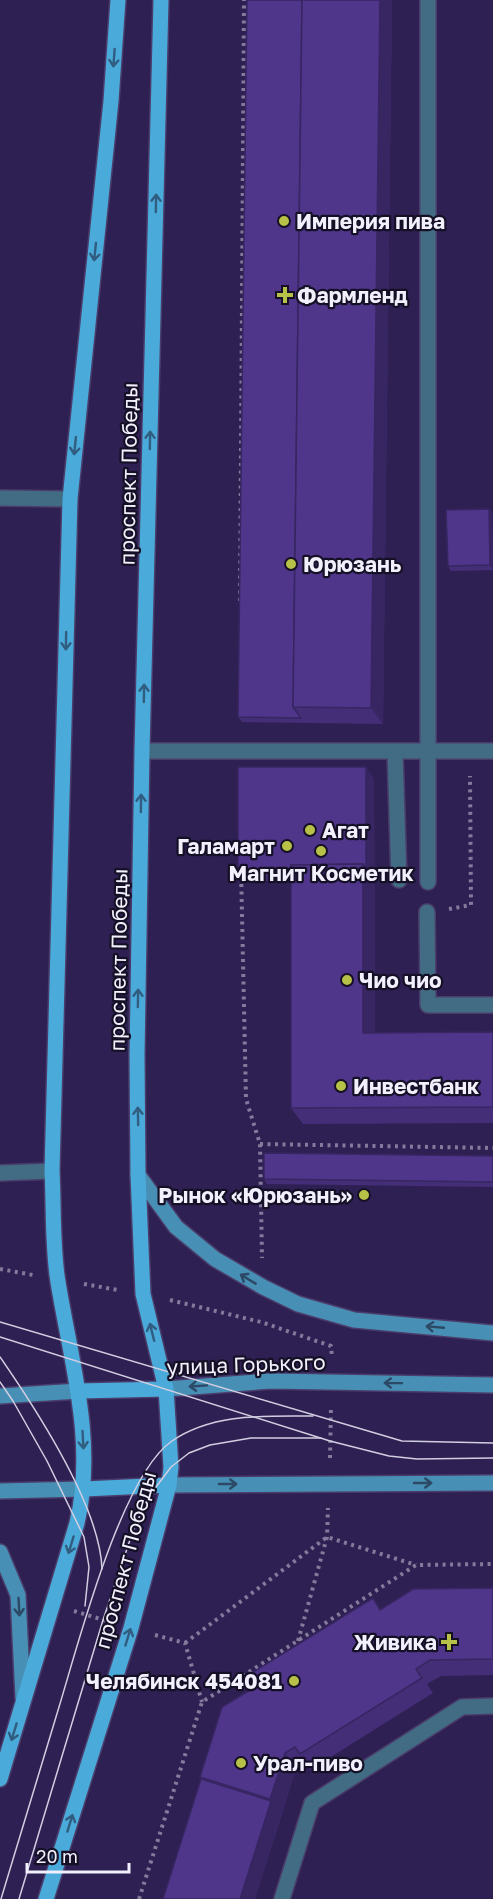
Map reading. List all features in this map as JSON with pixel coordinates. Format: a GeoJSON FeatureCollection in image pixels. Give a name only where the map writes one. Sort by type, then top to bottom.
{"type":"FeatureCollection","features":[{"type":"Feature","properties":{"kind":"main road"},"geometry":{"type":"LineString","coordinates":[[0,1779],[77,1523],[84,1488],[84,1442],[79,1391],[58,1279],[52,1171],[70,499],[111,101],[118,0]]}},
{"type":"Feature","properties":{"kind":"main road","name":"проспект Победы"},"geometry":{"type":"LineString","coordinates":[[46,1899],[131,1628],[170,1485],[166,1389],[143,1294],[138,1174],[137,1056],[142,751],[161,0]]}},
{"type":"Feature","properties":{"kind":"main road"},"geometry":{"type":"LineString","coordinates":[[138,1174],[176,1227],[215,1259],[262,1287],[298,1304],[354,1320],[493,1333]]}},
{"type":"Feature","properties":{"kind":"main road","name":"улица Горького"},"geometry":{"type":"LineString","coordinates":[[0,1396],[166,1389],[271,1381],[493,1385]]}},
{"type":"Feature","properties":{"kind":"main road"},"geometry":{"type":"LineString","coordinates":[[0,1491],[170,1485],[493,1483]]}},
{"type":"Feature","properties":{"kind":"main road"},"geometry":{"type":"LineString","coordinates":[[0,1552],[18,1595],[23,1701]]}},
{"type":"Feature","properties":{"kind":"street"},"geometry":{"type":"LineString","coordinates":[[428,0],[428,882]]}},
{"type":"Feature","properties":{"kind":"street"},"geometry":{"type":"LineString","coordinates":[[0,498],[70,499]]}},
{"type":"Feature","properties":{"kind":"street"},"geometry":{"type":"LineString","coordinates":[[142,751],[493,751]]}},
{"type":"Feature","properties":{"kind":"street"},"geometry":{"type":"LineString","coordinates":[[395,751],[399,880]]}},
{"type":"Feature","properties":{"kind":"street"},"geometry":{"type":"LineString","coordinates":[[428,912],[428,1005],[493,1005]]}},
{"type":"Feature","properties":{"kind":"street"},"geometry":{"type":"LineString","coordinates":[[0,1173],[52,1171]]}},
{"type":"Feature","properties":{"kind":"street"},"geometry":{"type":"LineString","coordinates":[[282,1899],[312,1803],[462,1707],[493,1707]]}},
{"type":"Feature","properties":{"kind":"path"},"geometry":{"type":"LineString","coordinates":[[240,608],[244,0]]}},
{"type":"Feature","properties":{"kind":"path"},"geometry":{"type":"LineString","coordinates":[[428,912],[471,905],[470,751]]}},
{"type":"Feature","properties":{"kind":"path"},"geometry":{"type":"LineString","coordinates":[[241,867],[246,1099],[260,1144],[261,1322]]}},
{"type":"Feature","properties":{"kind":"path"},"geometry":{"type":"LineString","coordinates":[[260,1144],[493,1148]]}},
{"type":"Feature","properties":{"kind":"path"},"geometry":{"type":"LineString","coordinates":[[185,1644],[327,1537],[416,1565],[493,1564]]}},
{"type":"Feature","properties":{"kind":"path"},"geometry":{"type":"LineString","coordinates":[[139,1899],[202,1702],[416,1565]]}},
{"type":"Feature","properties":{"kind":"building"},"geometry":{"type":"Polygon","coordinates":[[[247,0],[302,0],[293,707],[301,718],[238,717],[247,0]]]}},
{"type":"Feature","properties":{"kind":"building"},"geometry":{"type":"Polygon","coordinates":[[[302,0],[380,0],[371,708],[293,707],[302,0]]]}},
{"type":"Feature","properties":{"kind":"building"},"geometry":{"type":"Polygon","coordinates":[[[489,509],[490,565],[448,566],[446,510],[489,509]]]}},
{"type":"Feature","properties":{"kind":"building","name":"Агат"},"geometry":{"type":"Polygon","coordinates":[[[238,767],[366,767],[366,868],[363,864],[291,865],[291,869],[238,869],[238,767]]]}},
{"type":"Feature","properties":{"kind":"building"},"geometry":{"type":"Polygon","coordinates":[[[363,864],[363,1033],[493,1032],[493,1107],[291,1108],[291,865],[363,864]]]}},
{"type":"Feature","properties":{"kind":"building"},"geometry":{"type":"Polygon","coordinates":[[[264,1153],[493,1156],[493,1182],[264,1179],[264,1153]]]}},
{"type":"Feature","properties":{"kind":"building"},"geometry":{"type":"Polygon","coordinates":[[[493,1588],[493,1659],[430,1660],[416,1669],[422,1678],[300,1754],[295,1747],[285,1753],[270,1799],[200,1777],[222,1707],[257,1686],[250,1674],[373,1598],[380,1610],[413,1589],[493,1588]]]}},
{"type":"Feature","properties":{"kind":"building"},"geometry":{"type":"Polygon","coordinates":[[[201,1779],[271,1801],[240,1899],[163,1899],[201,1779]]]}},
{"type":"Feature","properties":{"kind":"tram line"},"geometry":{"type":"LineString","coordinates":[[0,1322],[402,1441],[493,1443]]}},
{"type":"Feature","properties":{"kind":"tram line"},"geometry":{"type":"LineString","coordinates":[[0,1337],[330,1441],[389,1456],[417,1459],[493,1458]]}},
{"type":"Feature","properties":{"kind":"tram line"},"geometry":{"type":"LineString","coordinates":[[0,1357],[48,1430],[78,1488],[99,1544],[102,1569]]}},
{"type":"Feature","properties":{"kind":"tram line"},"geometry":{"type":"LineString","coordinates":[[0,1382],[47,1461],[84,1537],[89,1567],[85,1606]]}},
{"type":"Feature","properties":{"kind":"tram line"},"geometry":{"type":"LineString","coordinates":[[1,1899],[104,1564],[119,1524],[153,1460],[172,1441],[205,1425],[240,1418],[313,1416]]}},
{"type":"Feature","properties":{"kind":"tram line"},"geometry":{"type":"LineString","coordinates":[[19,1899],[103,1620],[134,1528],[150,1495],[171,1467],[189,1453],[210,1445],[251,1438],[321,1438]]}},
{"type":"Feature","properties":{"kind":"place","name":"Империя пива"},"geometry":{"type":"Point","coordinates":[284,221]}},
{"type":"Feature","properties":{"kind":"place","name":"Фармленд"},"geometry":{"type":"Point","coordinates":[285,295]}},
{"type":"Feature","properties":{"kind":"place","name":"Юрюзань"},"geometry":{"type":"Point","coordinates":[291,564]}},
{"type":"Feature","properties":{"kind":"place","name":"Агат"},"geometry":{"type":"Point","coordinates":[310,830]}},
{"type":"Feature","properties":{"kind":"place","name":"Галамарт"},"geometry":{"type":"Point","coordinates":[287,846]}},
{"type":"Feature","properties":{"kind":"place","name":"Магнит Косметик"},"geometry":{"type":"Point","coordinates":[321,851]}},
{"type":"Feature","properties":{"kind":"place","name":"Чио чио"},"geometry":{"type":"Point","coordinates":[347,980]}},
{"type":"Feature","properties":{"kind":"place","name":"Инвестбанк"},"geometry":{"type":"Point","coordinates":[341,1086]}},
{"type":"Feature","properties":{"kind":"place","name":"Рынок «Юрюзань»"},"geometry":{"type":"Point","coordinates":[364,1195]}},
{"type":"Feature","properties":{"kind":"place","name":"Живика"},"geometry":{"type":"Point","coordinates":[449,1642]}},
{"type":"Feature","properties":{"kind":"place","name":"Челябинск 454081"},"geometry":{"type":"Point","coordinates":[294,1681]}},
{"type":"Feature","properties":{"kind":"place","name":"Урал-пиво"},"geometry":{"type":"Point","coordinates":[241,1763]}}]}
